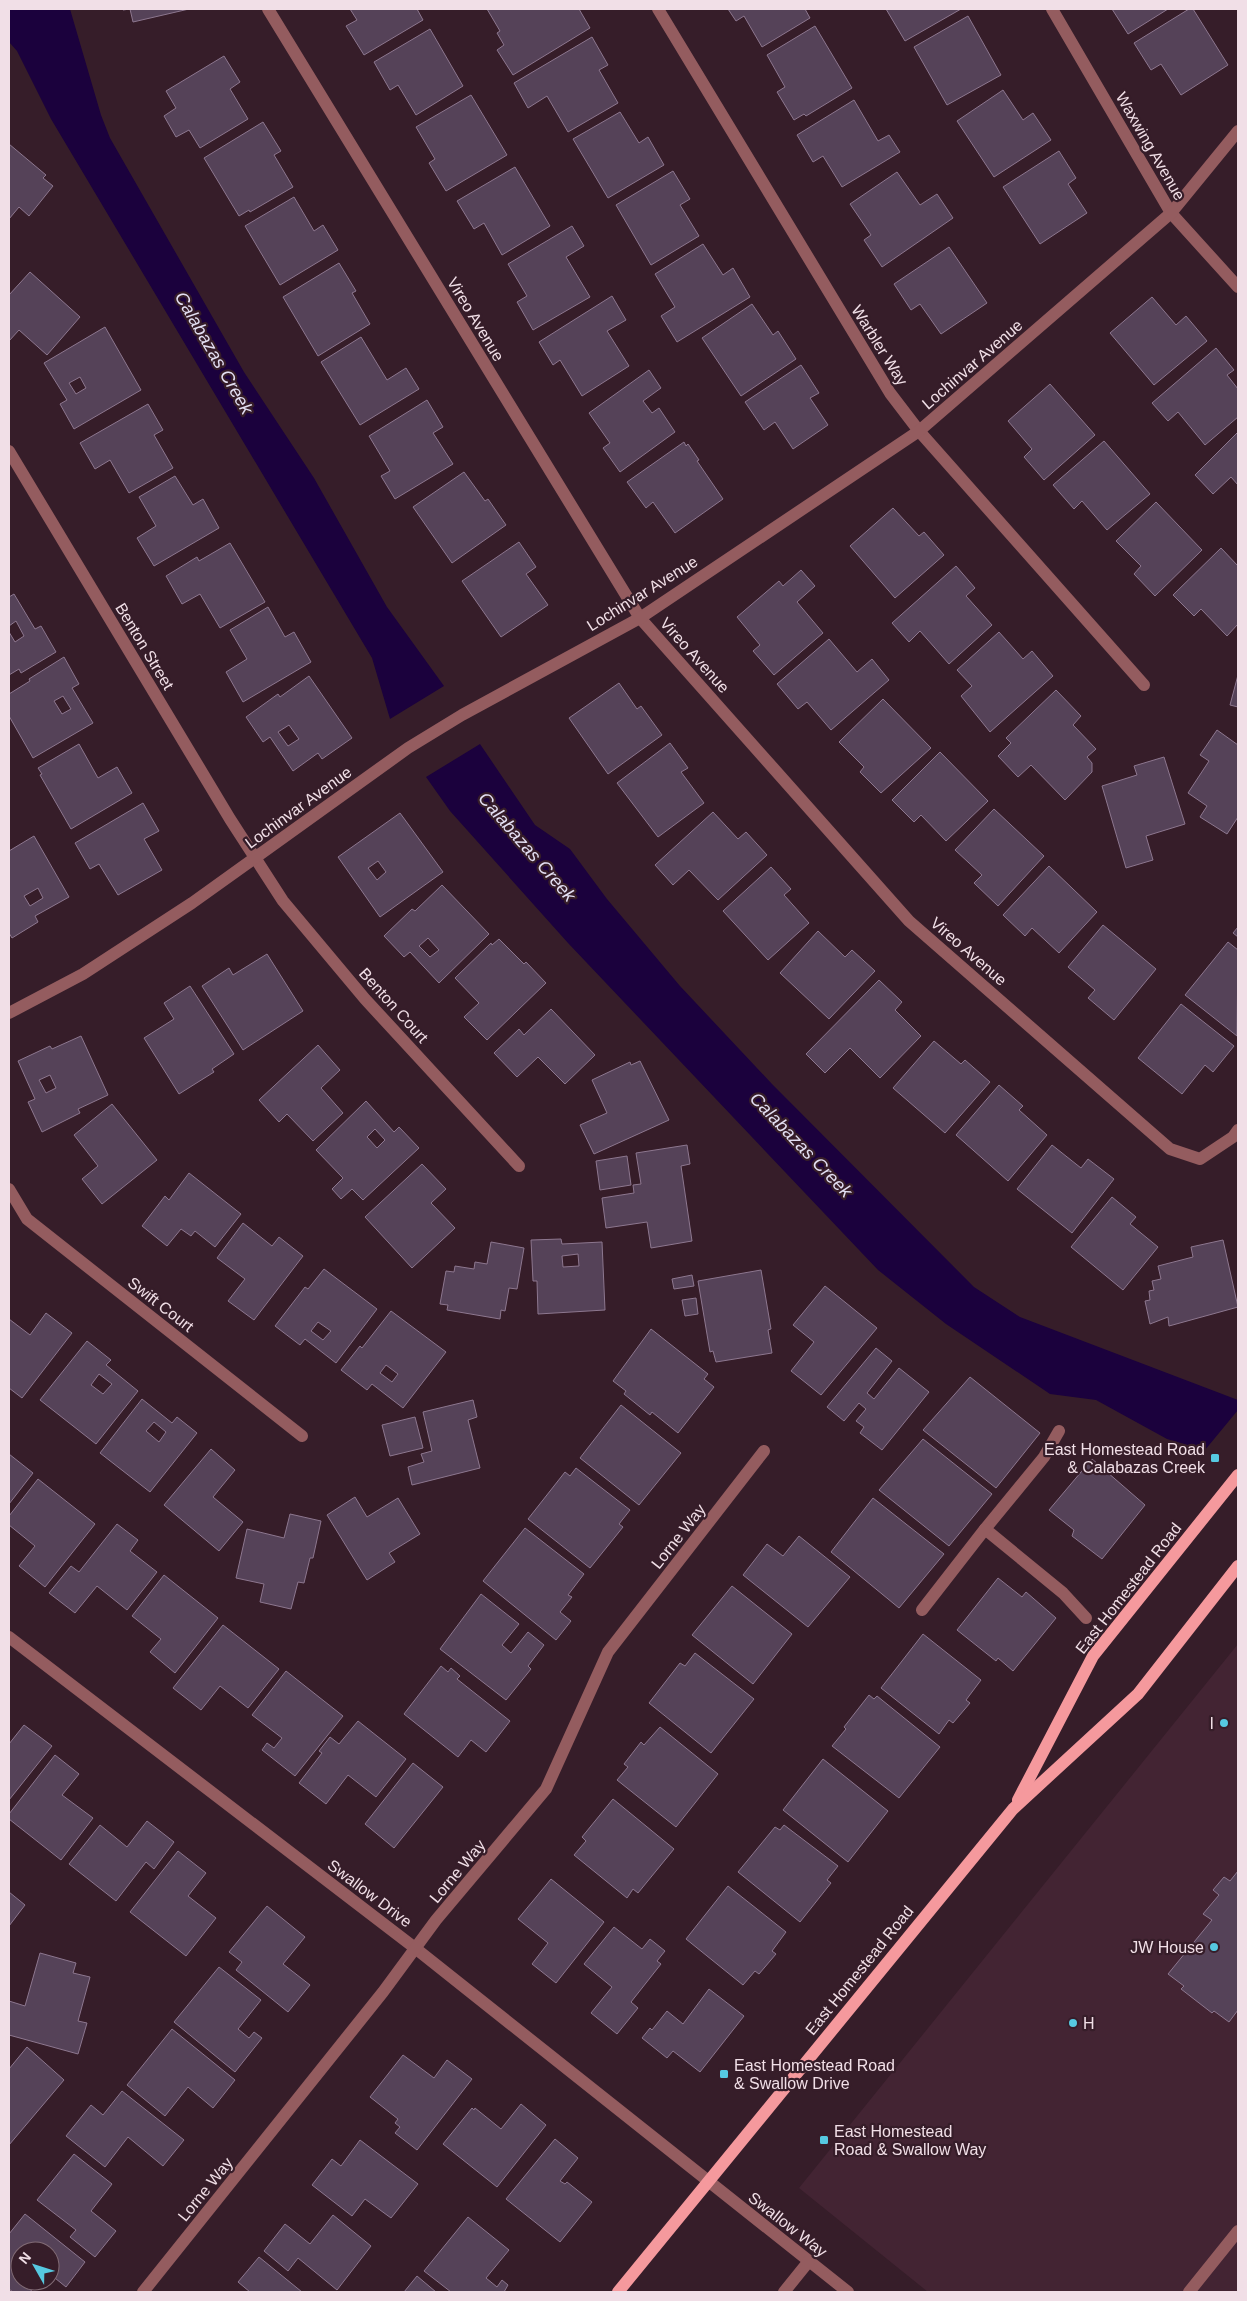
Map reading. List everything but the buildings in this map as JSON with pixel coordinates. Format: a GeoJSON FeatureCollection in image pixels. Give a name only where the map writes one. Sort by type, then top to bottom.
{"type":"FeatureCollection","features":[{"type":"Feature","properties":{"kind":"main road","name":"East Homestead Road"},"geometry":{"type":"LineString","coordinates":[[1013,1809],[1093,1656],[1238,1475]]}},
{"type":"Feature","properties":{"kind":"main road","name":"East Homestead Road"},"geometry":{"type":"LineString","coordinates":[[618,2292],[1013,1809],[1138,1694],[1238,1566]]}},
{"type":"Feature","properties":{"kind":"street","name":"Vireo Avenue"},"geometry":{"type":"LineString","coordinates":[[268,9],[640,618],[909,921],[1170,1149],[1200,1159],[1232,1137],[1238,1130]]}},
{"type":"Feature","properties":{"kind":"street","name":"Warbler Way"},"geometry":{"type":"LineString","coordinates":[[658,9],[890,393],[919,431],[1144,685]]}},
{"type":"Feature","properties":{"kind":"street","name":"Waxwing Avenue"},"geometry":{"type":"LineString","coordinates":[[1052,9],[1171,214],[1238,287]]}},
{"type":"Feature","properties":{"kind":"street","name":"Lochinvar Avenue"},"geometry":{"type":"LineString","coordinates":[[9,1012],[83,974],[192,903],[423,739],[462,715],[640,618],[919,431],[1171,214],[1238,130]]}},
{"type":"Feature","properties":{"kind":"street","name":"Benton Street"},"geometry":{"type":"LineString","coordinates":[[9,450],[254,858]]}},
{"type":"Feature","properties":{"kind":"street","name":"Benton Court"},"geometry":{"type":"LineString","coordinates":[[254,858],[283,901],[365,999],[519,1166]]}},
{"type":"Feature","properties":{"kind":"street","name":"Swift Court"},"geometry":{"type":"LineString","coordinates":[[9,1189],[27,1219],[302,1436]]}},
{"type":"Feature","properties":{"kind":"street"},"geometry":{"type":"LineString","coordinates":[[922,1610],[1044,1457],[1059,1431]]}},
{"type":"Feature","properties":{"kind":"street","name":"Lorne Way"},"geometry":{"type":"LineString","coordinates":[[143,2292],[415,1948],[546,1789],[608,1652],[764,1451]]}},
{"type":"Feature","properties":{"kind":"street"},"geometry":{"type":"LineString","coordinates":[[985,1529],[1063,1593],[1086,1618]]}},
{"type":"Feature","properties":{"kind":"street","name":"Swallow Drive"},"geometry":{"type":"LineString","coordinates":[[9,1637],[415,1948],[708,2181]]}},
{"type":"Feature","properties":{"kind":"street","name":"Swallow Way"},"geometry":{"type":"LineString","coordinates":[[708,2181],[848,2292]]}},
{"type":"Feature","properties":{"kind":"street"},"geometry":{"type":"LineString","coordinates":[[1190,2292],[1238,2230]]}},
{"type":"Feature","properties":{"kind":"street"},"geometry":{"type":"LineString","coordinates":[[784,2292],[809,2261]]}},
{"type":"Feature","properties":{"kind":"shaded area","name":"H"},"geometry":{"type":"Polygon","coordinates":[[[1238,1644],[1238,2292],[928,2292],[799,2188],[1238,1644]]]}},
{"type":"Feature","properties":{"kind":"water","name":"Calabazas Creek"},"geometry":{"type":"Polygon","coordinates":[[[9,9],[70,9],[101,115],[110,138],[244,372],[314,478],[387,607],[444,686],[390,719],[372,658],[51,119],[17,51],[9,42],[9,9]]]}},
{"type":"Feature","properties":{"kind":"water","name":"Calabazas Creek"},"geometry":{"type":"Polygon","coordinates":[[[480,744],[535,825],[570,849],[607,899],[680,986],[772,1084],[974,1287],[1020,1317],[1238,1400],[1238,1410],[1205,1450],[1167,1439],[1096,1400],[1050,1394],[946,1324],[878,1270],[568,943],[450,811],[426,777],[480,744]]]}},
{"type":"Feature","properties":{"kind":"place","name":"East Homestead Road & Calabazas Creek"},"geometry":{"type":"Point","coordinates":[1215,1458]}},
{"type":"Feature","properties":{"kind":"place","name":"I"},"geometry":{"type":"Point","coordinates":[1224,1723]}},
{"type":"Feature","properties":{"kind":"place","name":"JW House"},"geometry":{"type":"Point","coordinates":[1214,1947]}},
{"type":"Feature","properties":{"kind":"place","name":"H"},"geometry":{"type":"Point","coordinates":[1073,2023]}},
{"type":"Feature","properties":{"kind":"place","name":"East Homestead Road & Swallow Drive"},"geometry":{"type":"Point","coordinates":[724,2074]}},
{"type":"Feature","properties":{"kind":"place","name":"East Homestead Road & Swallow Way"},"geometry":{"type":"Point","coordinates":[824,2140]}}]}
